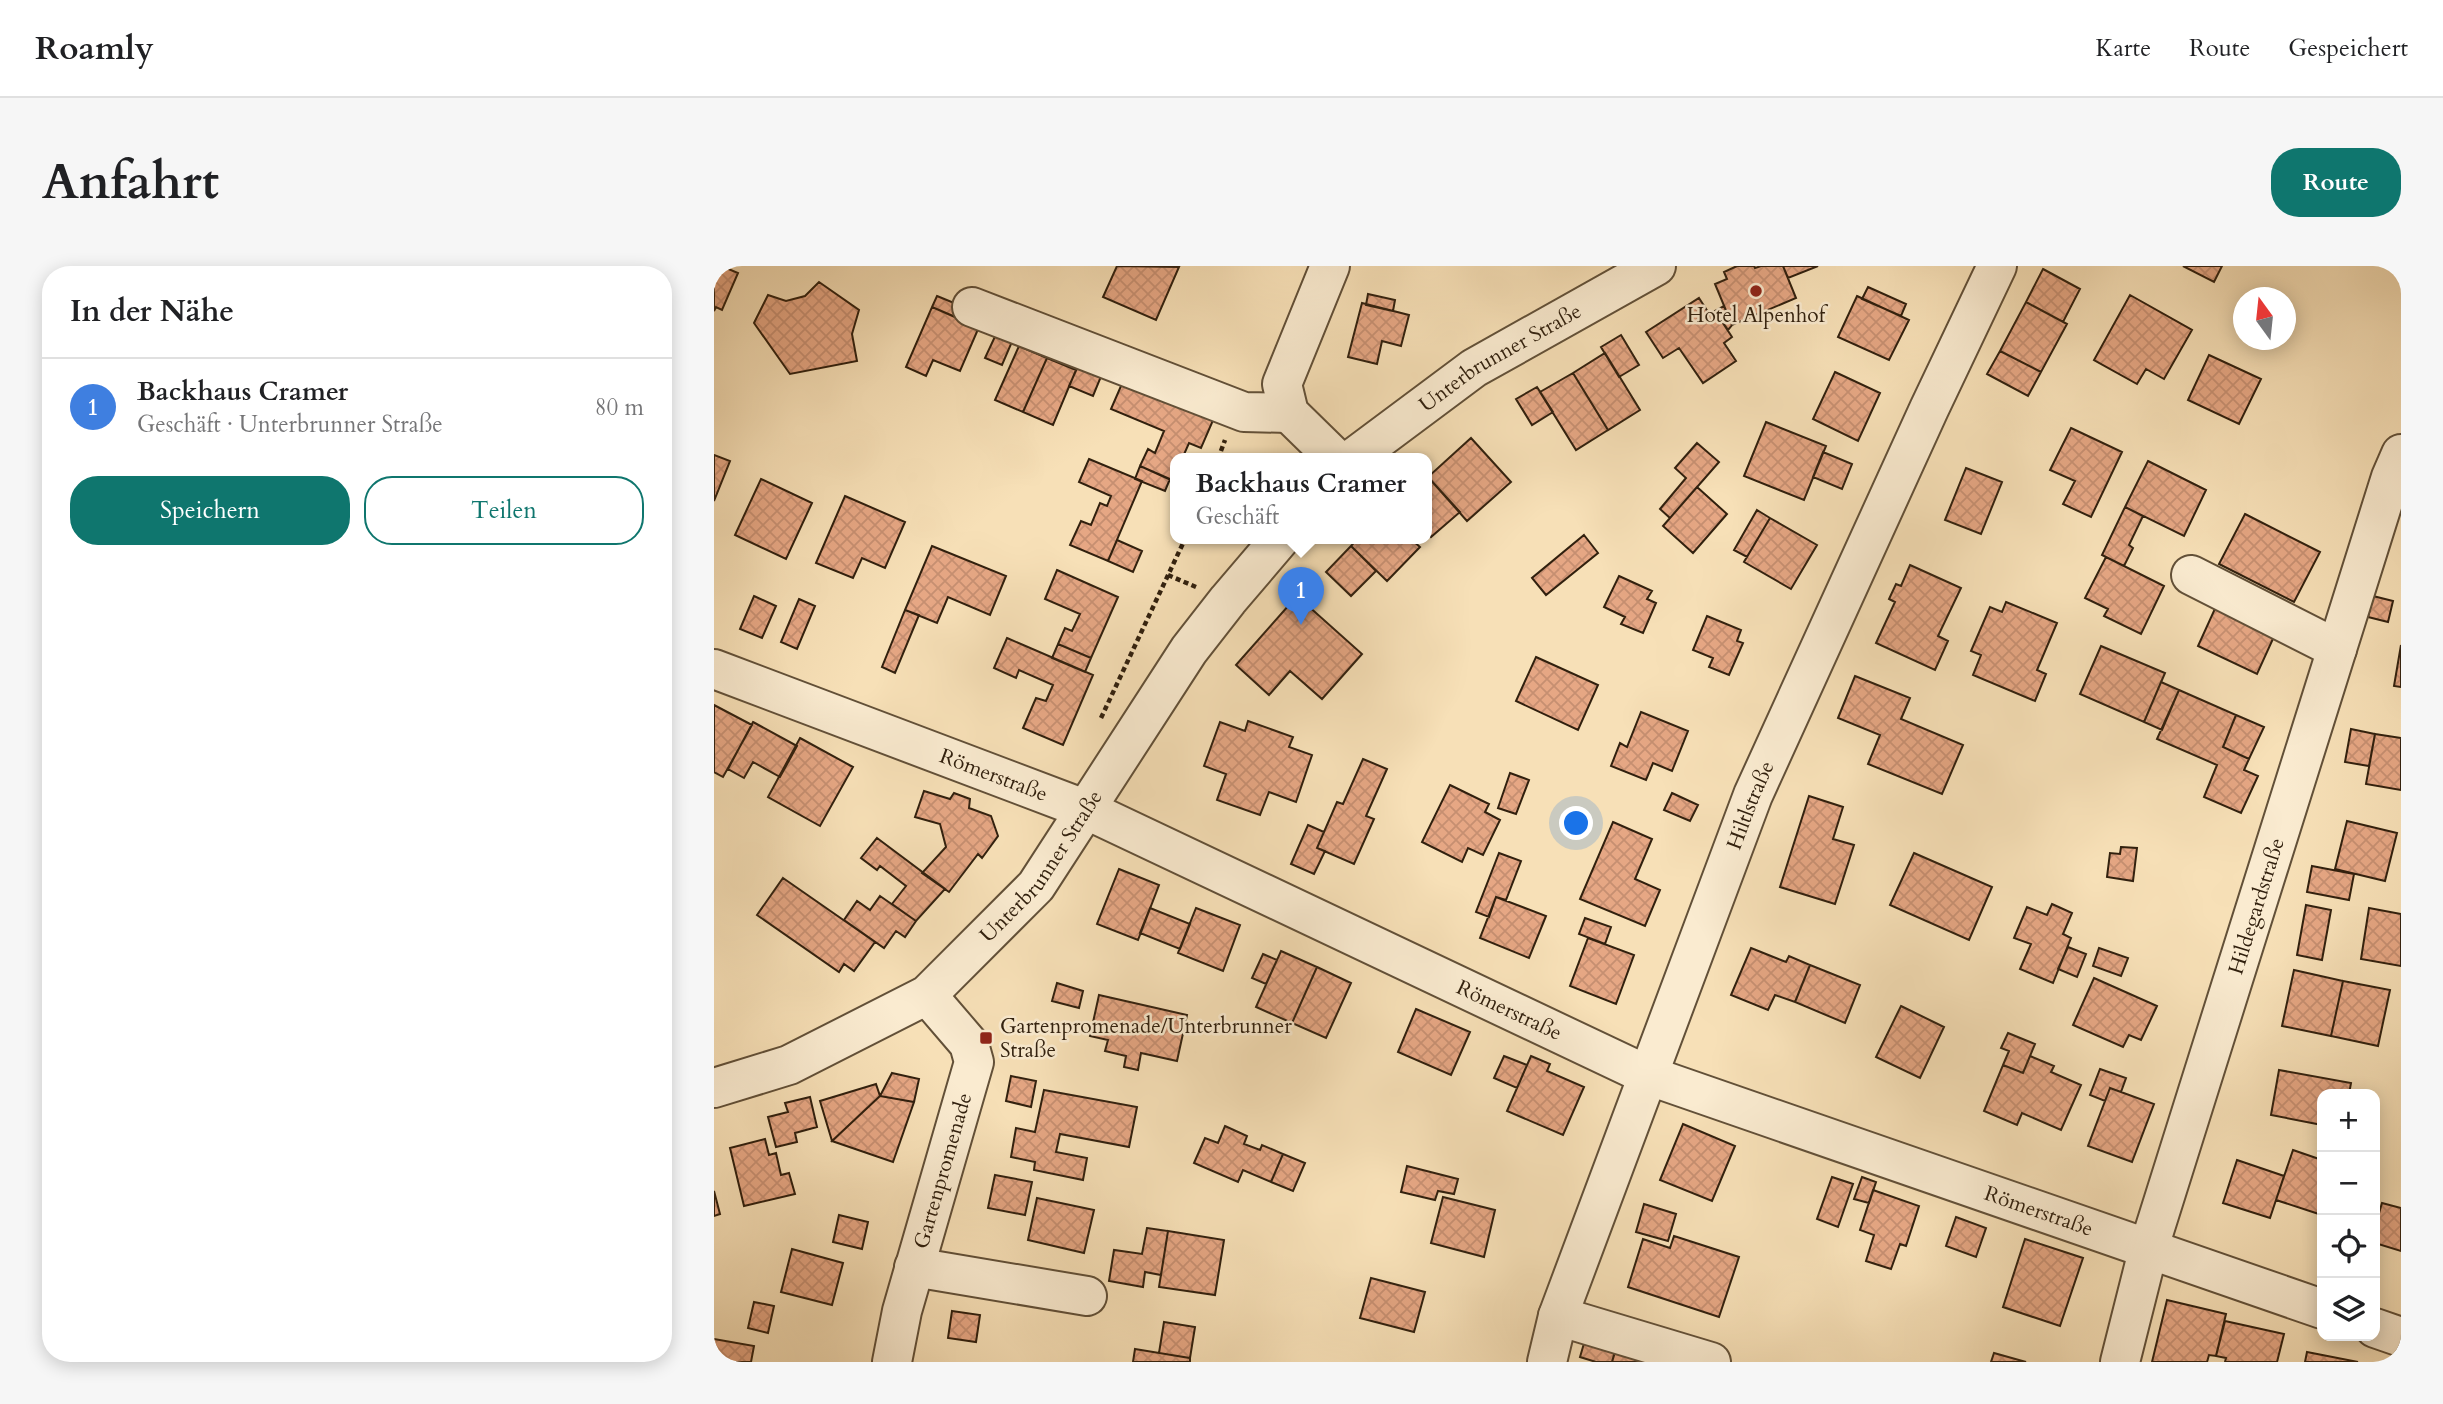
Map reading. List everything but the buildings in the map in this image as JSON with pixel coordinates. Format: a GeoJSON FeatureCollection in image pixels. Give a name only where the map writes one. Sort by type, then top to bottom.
{"type":"FeatureCollection","features":[{"type":"Feature","properties":{"kind":"street"},"geometry":{"type":"LineString","coordinates":[[1330,453],[1289,413],[1282,384],[1331,266]]}},
{"type":"Feature","properties":{"kind":"street","name":"Unterbrunner Straße"},"geometry":{"type":"LineString","coordinates":[[1360,453],[1474,368],[1657,266]]}},
{"type":"Feature","properties":{"kind":"street","name":"Hiltlstraße"},"geometry":{"type":"LineString","coordinates":[[1547,1362],[1558,1316],[1753,795],[1997,266]]}},
{"type":"Feature","properties":{"kind":"street"},"geometry":{"type":"LineString","coordinates":[[972,307],[1244,412],[1289,413]]}},
{"type":"Feature","properties":{"kind":"street","name":"Hildegardstraße"},"geometry":{"type":"LineString","coordinates":[[2120,1362],[2149,1247],[2337,649],[2398,470]]}},
{"type":"Feature","properties":{"kind":"street","name":"Unterbrunner Straße"},"geometry":{"type":"LineString","coordinates":[[714,1088],[789,1065],[927,995],[1036,886],[1189,650],[1276,544]]}},
{"type":"Feature","properties":{"kind":"street"},"geometry":{"type":"LineString","coordinates":[[2191,575],[2337,649]]}},
{"type":"Feature","properties":{"kind":"street","name":"Römerstraße"},"geometry":{"type":"LineString","coordinates":[[714,668],[1087,810],[1647,1075],[2317,1307]]}},
{"type":"Feature","properties":{"kind":"street","name":"Gartenpromenade"},"geometry":{"type":"LineString","coordinates":[[892,1362],[914,1267],[974,1062],[969,1044],[927,995]]}},
{"type":"Feature","properties":{"kind":"street"},"geometry":{"type":"LineString","coordinates":[[914,1267],[1087,1296]]}},
{"type":"Feature","properties":{"kind":"street"},"geometry":{"type":"LineString","coordinates":[[1558,1316],[1711,1362]]}},
{"type":"Feature","properties":{"kind":"street"},"geometry":{"type":"LineString","coordinates":[[2380,1330],[2401,1337]]}},
{"type":"Feature","properties":{"kind":"path"},"geometry":{"type":"LineString","coordinates":[[1098,726],[1183,544]]}},
{"type":"Feature","properties":{"kind":"place","name":"Hotel Alpenhof"},"geometry":{"type":"Point","coordinates":[1756,291]}},
{"type":"Feature","properties":{"kind":"place","name":"Backhaus Cramer"},"geometry":{"type":"Point","coordinates":[1301,625]}},
{"type":"Feature","properties":{"kind":"place","name":"Gartenpromenade/Unterbrunner Straße"},"geometry":{"type":"Point","coordinates":[986,1038]}}]}
